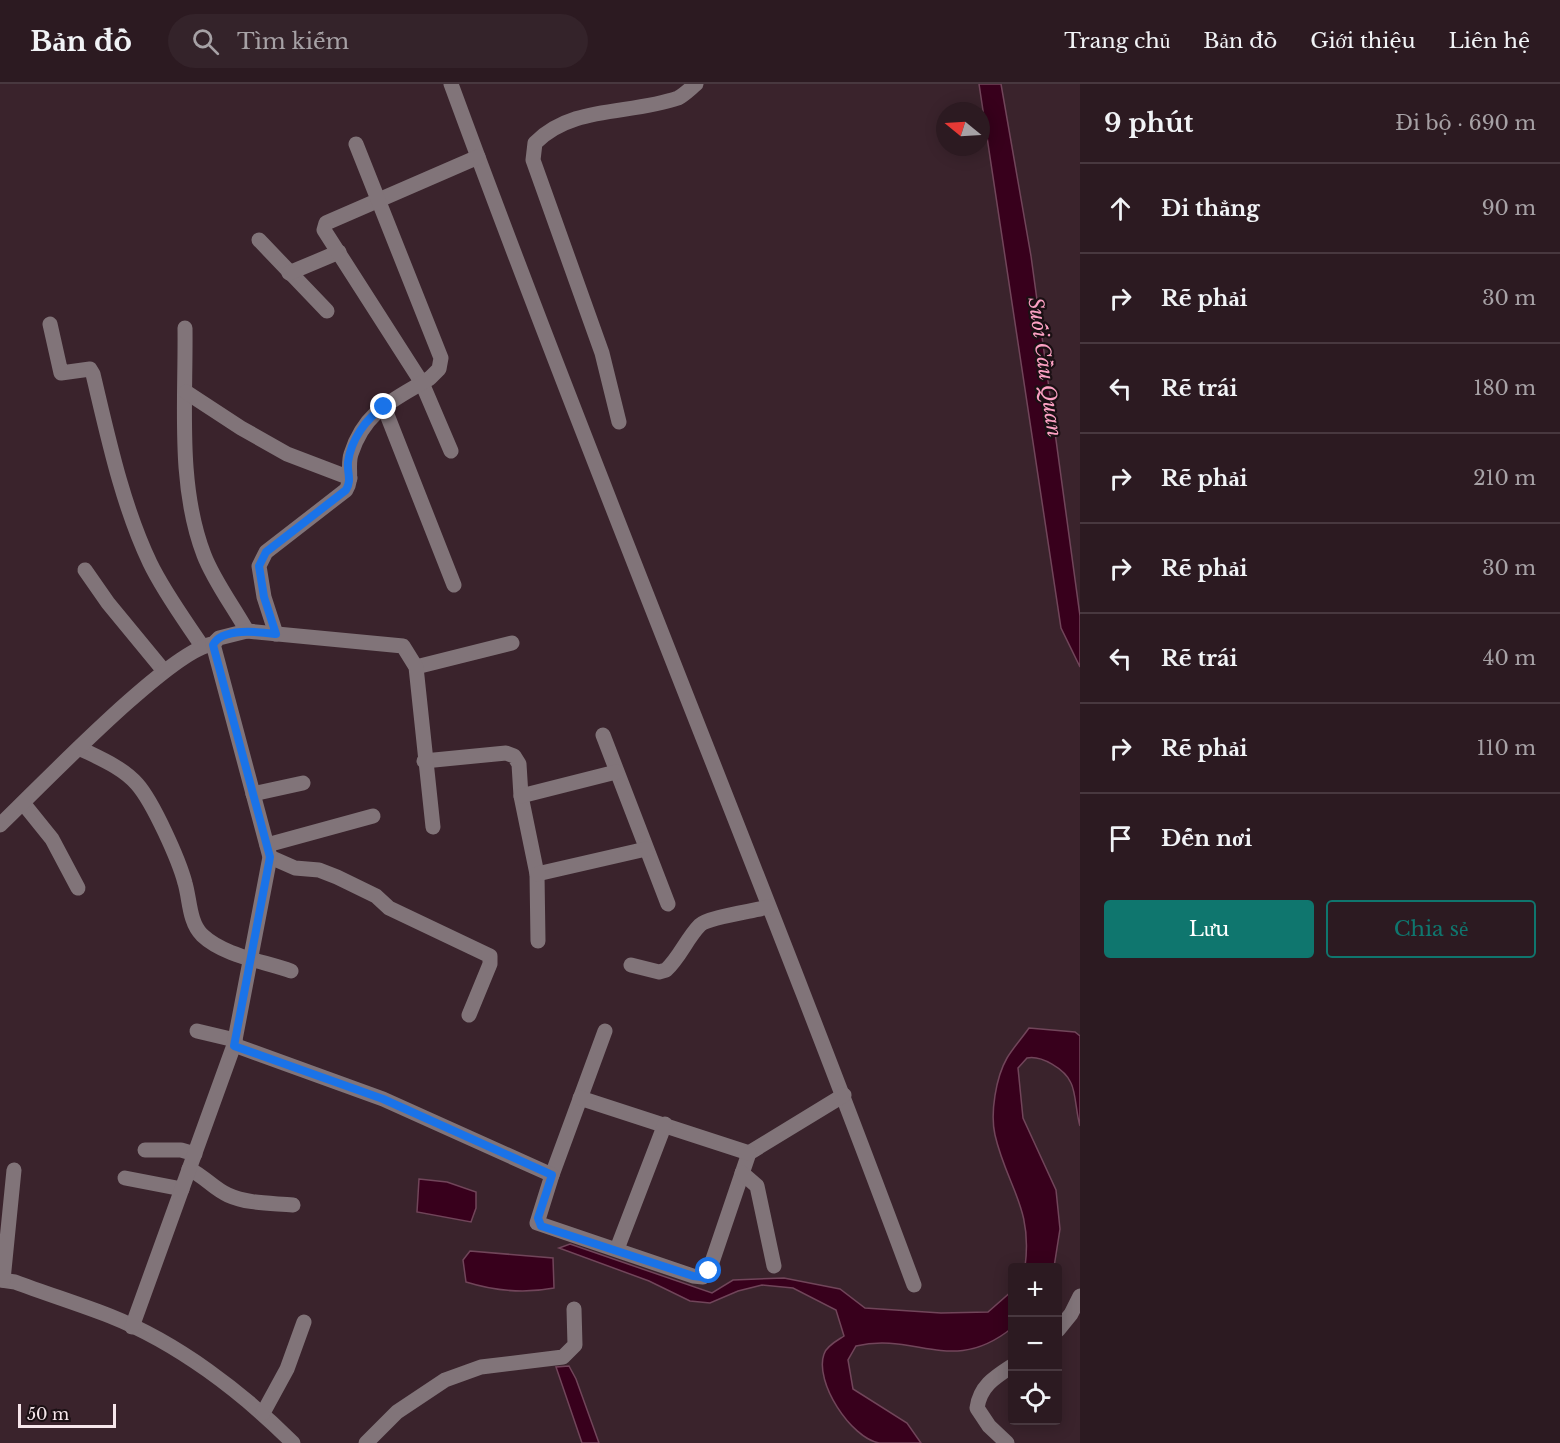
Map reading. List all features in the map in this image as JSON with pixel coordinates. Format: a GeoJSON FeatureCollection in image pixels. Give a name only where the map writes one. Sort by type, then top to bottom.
{"type":"FeatureCollection","features":[{"type":"Feature","properties":{"kind":"street"},"geometry":{"type":"LineString","coordinates":[[451,84],[768,907],[844,1095],[914,1285]]}},
{"type":"Feature","properties":{"kind":"street"},"geometry":{"type":"LineString","coordinates":[[619,422],[602,352],[533,160],[535,143],[548,130],[572,119],[679,97],[696,84]]}},
{"type":"Feature","properties":{"kind":"street"},"geometry":{"type":"LineString","coordinates":[[276,634],[264,597],[259,566],[266,552],[346,490],[350,478],[348,462],[356,438],[371,415],[422,383],[439,369],[441,358],[356,144]]}},
{"type":"Feature","properties":{"kind":"street"},"geometry":{"type":"LineString","coordinates":[[451,451],[422,383],[324,230],[326,223],[379,202],[478,157]]}},
{"type":"Feature","properties":{"kind":"street"},"geometry":{"type":"LineString","coordinates":[[259,240],[327,311]]}},
{"type":"Feature","properties":{"kind":"street"},"geometry":{"type":"LineString","coordinates":[[289,273],[339,252]]}},
{"type":"Feature","properties":{"kind":"street"},"geometry":{"type":"LineString","coordinates":[[50,324],[61,373],[84,368],[90,369],[93,374],[116,466],[140,540],[165,590],[207,645],[269,851],[235,1042],[132,1327]]}},
{"type":"Feature","properties":{"kind":"street"},"geometry":{"type":"LineString","coordinates":[[185,328],[185,436],[191,505],[204,555],[247,631]]}},
{"type":"Feature","properties":{"kind":"street"},"geometry":{"type":"LineString","coordinates":[[186,392],[241,428],[287,454],[350,478]]}},
{"type":"Feature","properties":{"kind":"street"},"geometry":{"type":"LineString","coordinates":[[384,407],[454,585]]}},
{"type":"Feature","properties":{"kind":"street"},"geometry":{"type":"LineString","coordinates":[[85,570],[108,603],[164,672]]}},
{"type":"Feature","properties":{"kind":"street"},"geometry":{"type":"LineString","coordinates":[[0,825],[79,748],[164,672],[219,638],[247,631],[403,646],[416,668],[424,761],[433,827]]}},
{"type":"Feature","properties":{"kind":"street"},"geometry":{"type":"LineString","coordinates":[[416,668],[512,642]]}},
{"type":"Feature","properties":{"kind":"street"},"geometry":{"type":"LineString","coordinates":[[603,735],[668,904]]}},
{"type":"Feature","properties":{"kind":"street"},"geometry":{"type":"LineString","coordinates":[[79,748],[113,766],[138,785],[152,807],[183,874],[195,925],[199,930],[221,948],[291,971]]}},
{"type":"Feature","properties":{"kind":"street"},"geometry":{"type":"LineString","coordinates":[[424,761],[506,753],[514,756],[519,764],[521,796],[537,874],[538,940]]}},
{"type":"Feature","properties":{"kind":"street"},"geometry":{"type":"LineString","coordinates":[[521,796],[616,772]]}},
{"type":"Feature","properties":{"kind":"street"},"geometry":{"type":"LineString","coordinates":[[253,794],[303,783]]}},
{"type":"Feature","properties":{"kind":"street"},"geometry":{"type":"LineString","coordinates":[[23,803],[52,839],[78,888]]}},
{"type":"Feature","properties":{"kind":"street"},"geometry":{"type":"LineString","coordinates":[[269,851],[373,816]]}},
{"type":"Feature","properties":{"kind":"street"},"geometry":{"type":"LineString","coordinates":[[537,874],[646,849]]}},
{"type":"Feature","properties":{"kind":"street"},"geometry":{"type":"LineString","coordinates":[[269,851],[295,867],[319,870],[337,876],[376,896],[389,908],[490,956],[490,964],[469,1015]]}},
{"type":"Feature","properties":{"kind":"street"},"geometry":{"type":"LineString","coordinates":[[631,965],[659,972],[666,970],[702,923],[712,918],[727,918],[768,907]]}},
{"type":"Feature","properties":{"kind":"street"},"geometry":{"type":"LineString","coordinates":[[197,1031],[235,1042],[383,1099],[552,1175]]}},
{"type":"Feature","properties":{"kind":"street"},"geometry":{"type":"LineString","coordinates":[[605,1031],[552,1175],[537,1223],[693,1276],[703,1277],[709,1271],[749,1153],[844,1095]]}},
{"type":"Feature","properties":{"kind":"street"},"geometry":{"type":"LineString","coordinates":[[580,1098],[749,1153]]}},
{"type":"Feature","properties":{"kind":"street"},"geometry":{"type":"LineString","coordinates":[[617,1249],[665,1124]]}},
{"type":"Feature","properties":{"kind":"street"},"geometry":{"type":"LineString","coordinates":[[145,1150],[181,1150],[195,1154]]}},
{"type":"Feature","properties":{"kind":"street"},"geometry":{"type":"LineString","coordinates":[[189,1169],[208,1179],[227,1195],[246,1201],[293,1205]]}},
{"type":"Feature","properties":{"kind":"street"},"geometry":{"type":"LineString","coordinates":[[14,1170],[2,1280],[111,1317],[178,1352],[263,1413],[293,1443]]}},
{"type":"Feature","properties":{"kind":"street"},"geometry":{"type":"LineString","coordinates":[[742,1173],[757,1186],[774,1266]]}},
{"type":"Feature","properties":{"kind":"street"},"geometry":{"type":"LineString","coordinates":[[125,1178],[182,1189]]}},
{"type":"Feature","properties":{"kind":"street"},"geometry":{"type":"LineString","coordinates":[[1062,1325],[1071,1314],[1080,1296]]}},
{"type":"Feature","properties":{"kind":"street"},"geometry":{"type":"LineString","coordinates":[[366,1443],[397,1412],[445,1380],[481,1367],[563,1357],[575,1345],[574,1309]]}},
{"type":"Feature","properties":{"kind":"street"},"geometry":{"type":"LineString","coordinates":[[263,1413],[287,1369],[304,1322]]}},
{"type":"Feature","properties":{"kind":"street"},"geometry":{"type":"LineString","coordinates":[[1007,1443],[989,1426],[977,1408],[982,1390],[990,1381],[1008,1369]]}},
{"type":"Feature","properties":{"kind":"water","name":"Suối Cầu Quan"},"geometry":{"type":"Polygon","coordinates":[[[979,84],[1001,84],[1031,256],[1080,616],[1080,667],[1061,628],[990,156],[990,102],[982,102],[979,84]]]}},
{"type":"Feature","properties":{"kind":"water"},"geometry":{"type":"Polygon","coordinates":[[[1029,1028],[1075,1032],[1080,1036],[1080,1126],[1073,1087],[1064,1073],[1045,1061],[1033,1058],[1027,1058],[1018,1068],[1023,1118],[1056,1190],[1060,1229],[1055,1263],[1025,1263],[1025,1228],[1022,1213],[995,1135],[994,1106],[997,1085],[1007,1058],[1029,1028]]]}},
{"type":"Feature","properties":{"kind":"water"},"geometry":{"type":"Polygon","coordinates":[[[419,1179],[447,1182],[476,1192],[476,1208],[471,1222],[417,1212],[419,1179]]]}},
{"type":"Feature","properties":{"kind":"water"},"geometry":{"type":"Polygon","coordinates":[[[570,1244],[712,1293],[733,1280],[784,1278],[840,1289],[865,1308],[941,1313],[988,1312],[1008,1294],[1008,1331],[991,1342],[971,1349],[952,1351],[898,1344],[878,1343],[856,1346],[848,1360],[853,1389],[907,1423],[921,1443],[879,1443],[868,1439],[847,1420],[837,1407],[824,1379],[822,1366],[825,1351],[844,1336],[836,1310],[793,1288],[762,1285],[738,1291],[710,1303],[690,1301],[649,1281],[559,1248],[570,1244]]]}},
{"type":"Feature","properties":{"kind":"water"},"geometry":{"type":"Polygon","coordinates":[[[470,1251],[553,1258],[554,1288],[509,1291],[466,1282],[463,1260],[470,1251]]]}},
{"type":"Feature","properties":{"kind":"water"},"geometry":{"type":"Polygon","coordinates":[[[569,1366],[576,1379],[599,1443],[582,1443],[556,1367],[569,1366]]]}},
{"type":"Feature","properties":{"kind":"route"},"geometry":{"type":"LineString","coordinates":[[384,407],[371,415],[356,438],[348,462],[350,478],[346,490],[266,552],[259,566],[264,597],[276,634],[247,631],[219,638],[213,645],[270,857],[234,1046],[321,1075],[383,1099],[552,1175],[538,1218],[537,1223],[541,1226],[617,1249],[693,1276],[703,1277],[709,1271]]}}]}
